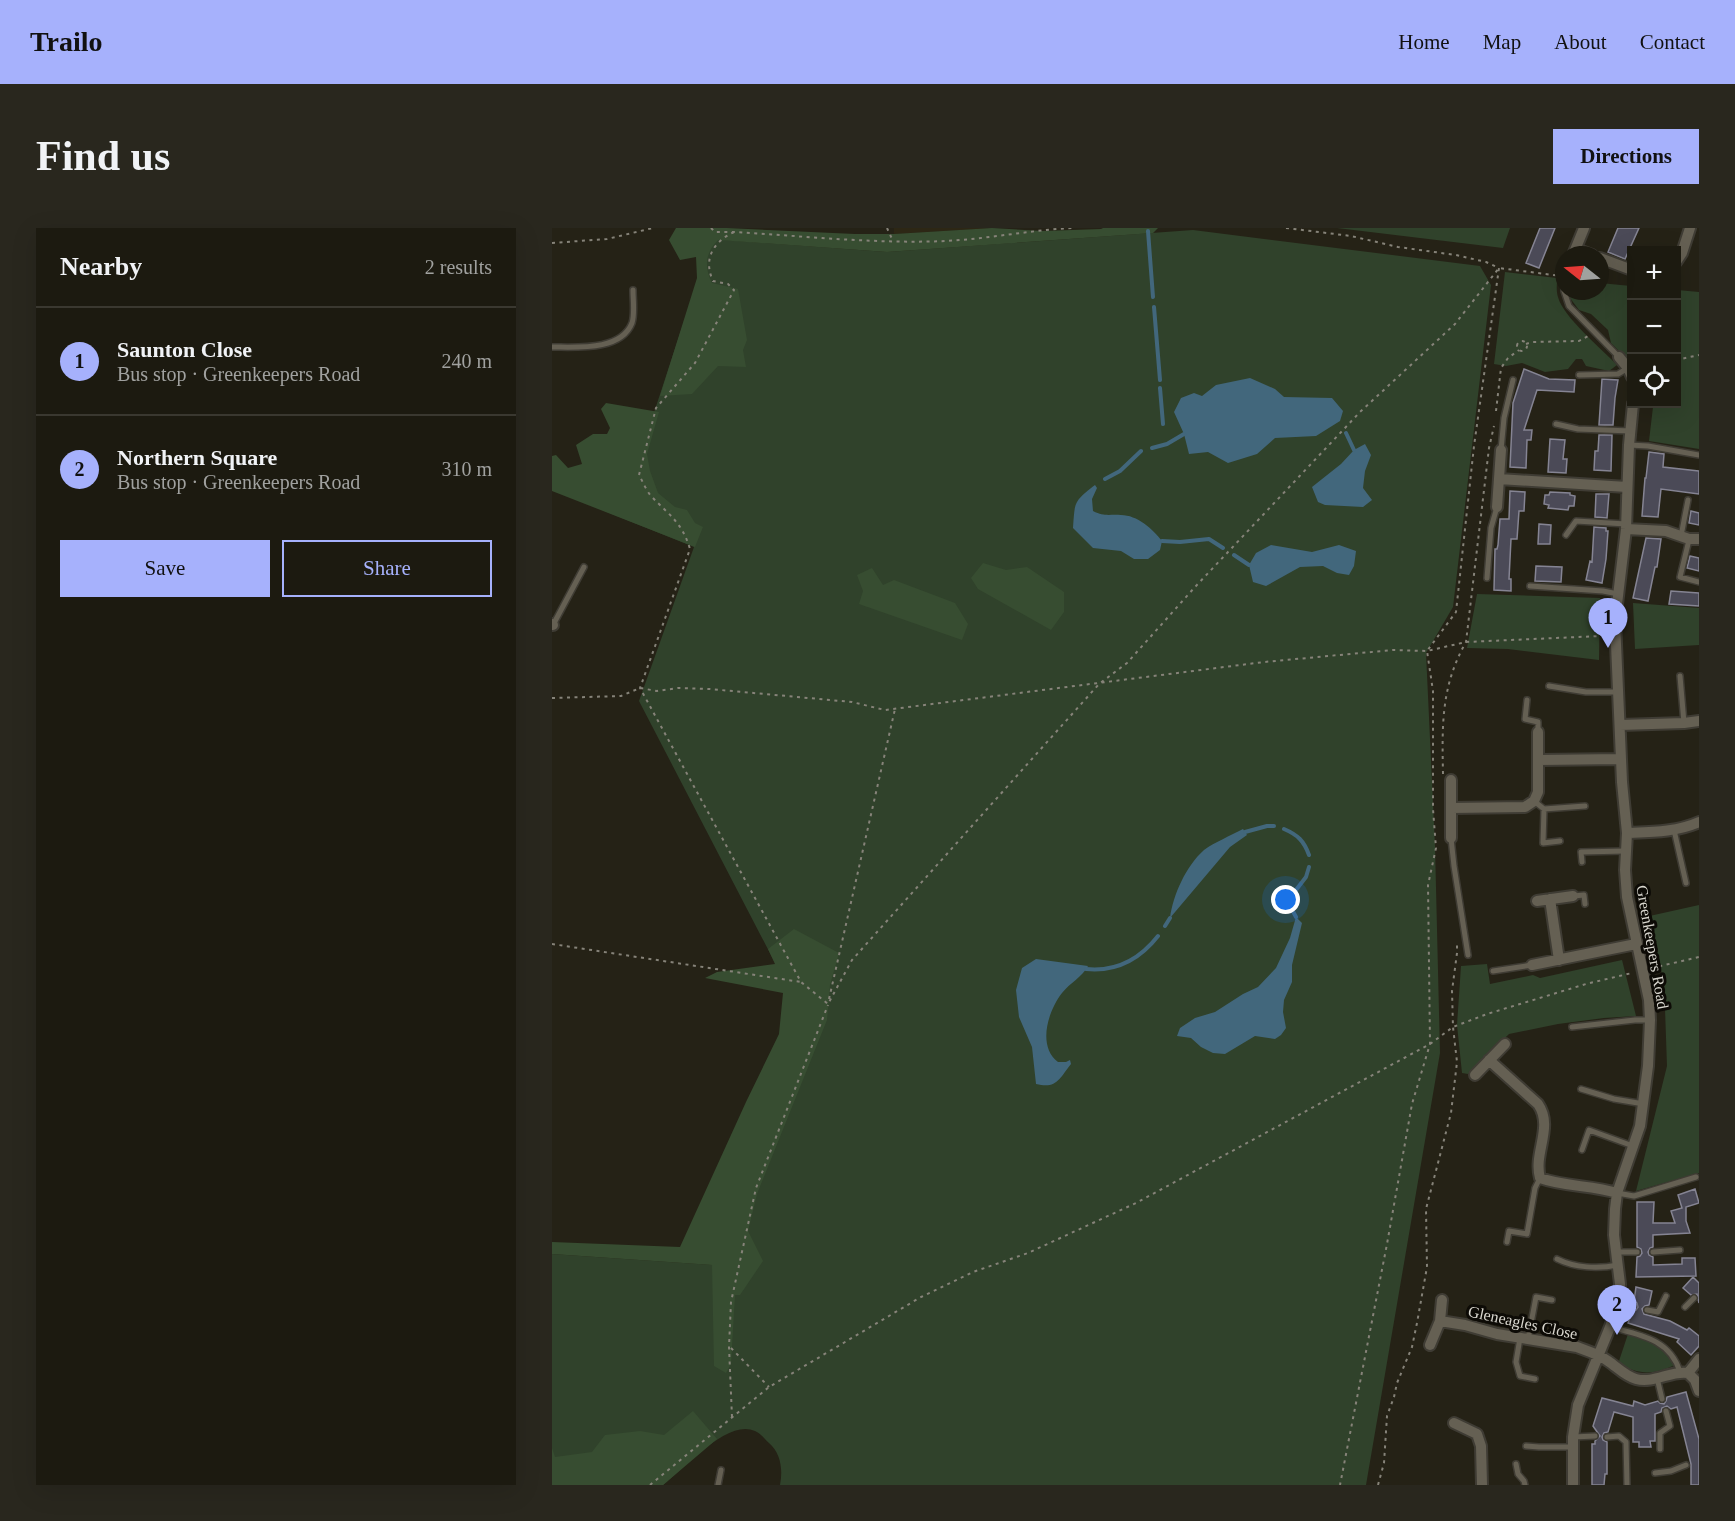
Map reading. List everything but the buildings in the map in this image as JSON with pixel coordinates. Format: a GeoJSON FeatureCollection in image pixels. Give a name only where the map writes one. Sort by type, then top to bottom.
{"type":"FeatureCollection","features":[{"type":"Feature","properties":{"kind":"street"},"geometry":{"type":"LineString","coordinates":[[1576,246],[1584,228]]}},
{"type":"Feature","properties":{"kind":"street"},"geometry":{"type":"LineString","coordinates":[[1681,255],[1690,228]]}},
{"type":"Feature","properties":{"kind":"street"},"geometry":{"type":"LineString","coordinates":[[1609,261],[1627,268]]}},
{"type":"Feature","properties":{"kind":"street"},"geometry":{"type":"LineString","coordinates":[[1619,357],[1627,369]]}},
{"type":"Feature","properties":{"kind":"street","name":"Greenkeepers Road"},"geometry":{"type":"LineString","coordinates":[[1573,1485],[1573,1442],[1578,1405],[1599,1356],[1618,1302],[1620,1284],[1614,1235],[1617,1193],[1634,1146],[1644,1104],[1648,1066],[1650,1020],[1644,971],[1627,897],[1625,851],[1627,833],[1621,759],[1615,621],[1626,526],[1633,408]]}},
{"type":"Feature","properties":{"kind":"street"},"geometry":{"type":"LineString","coordinates":[[1497,507],[1501,450]]}},
{"type":"Feature","properties":{"kind":"street"},"geometry":{"type":"LineString","coordinates":[[1499,479],[1628,487]]}},
{"type":"Feature","properties":{"kind":"street"},"geometry":{"type":"LineString","coordinates":[[1626,526],[1666,531],[1690,538]]}},
{"type":"Feature","properties":{"kind":"street"},"geometry":{"type":"LineString","coordinates":[[1620,725],[1699,721]]}},
{"type":"Feature","properties":{"kind":"street"},"geometry":{"type":"LineString","coordinates":[[1451,808],[1525,807],[1534,801],[1538,792],[1538,732]]}},
{"type":"Feature","properties":{"kind":"street"},"geometry":{"type":"LineString","coordinates":[[1539,760],[1621,759]]}},
{"type":"Feature","properties":{"kind":"street"},"geometry":{"type":"LineString","coordinates":[[1447,779],[1451,808],[1451,838]]}},
{"type":"Feature","properties":{"kind":"street"},"geometry":{"type":"LineString","coordinates":[[1627,833],[1674,830],[1699,822]]}},
{"type":"Feature","properties":{"kind":"street"},"geometry":{"type":"LineString","coordinates":[[1537,902],[1573,896]]}},
{"type":"Feature","properties":{"kind":"street"},"geometry":{"type":"LineString","coordinates":[[1550,899],[1559,960]]}},
{"type":"Feature","properties":{"kind":"street"},"geometry":{"type":"LineString","coordinates":[[1532,965],[1636,944]]}},
{"type":"Feature","properties":{"kind":"street"},"geometry":{"type":"LineString","coordinates":[[1475,1075],[1505,1044]]}},
{"type":"Feature","properties":{"kind":"street"},"geometry":{"type":"LineString","coordinates":[[1489,1060],[1543,1111],[1545,1122],[1538,1169],[1540,1178],[1617,1193]]}},
{"type":"Feature","properties":{"kind":"street"},"geometry":{"type":"LineString","coordinates":[[1430,1346],[1440,1321],[1442,1300]]}},
{"type":"Feature","properties":{"kind":"street","name":"Gleneagles Close"},"geometry":{"type":"LineString","coordinates":[[1440,1321],[1497,1334],[1577,1347],[1609,1361],[1619,1370],[1636,1379],[1657,1378]]}},
{"type":"Feature","properties":{"kind":"street"},"geometry":{"type":"LineString","coordinates":[[1657,1378],[1684,1372],[1699,1359]]}},
{"type":"Feature","properties":{"kind":"street"},"geometry":{"type":"LineString","coordinates":[[1684,1372],[1695,1380],[1699,1391]]}},
{"type":"Feature","properties":{"kind":"street"},"geometry":{"type":"LineString","coordinates":[[1454,1423],[1477,1434],[1481,1446],[1482,1485]]}},
{"type":"Feature","properties":{"kind":"lane"},"geometry":{"type":"LineString","coordinates":[[552,346],[585,348],[610,342],[625,335],[633,321],[633,291]]}},
{"type":"Feature","properties":{"kind":"lane"},"geometry":{"type":"LineString","coordinates":[[1567,300],[1569,306],[1619,357]]}},
{"type":"Feature","properties":{"kind":"lane"},"geometry":{"type":"LineString","coordinates":[[1579,375],[1627,373]]}},
{"type":"Feature","properties":{"kind":"lane"},"geometry":{"type":"LineString","coordinates":[[1501,450],[1504,418],[1513,380]]}},
{"type":"Feature","properties":{"kind":"lane"},"geometry":{"type":"LineString","coordinates":[[1556,424],[1578,429],[1631,431]]}},
{"type":"Feature","properties":{"kind":"lane"},"geometry":{"type":"LineString","coordinates":[[1629,445],[1699,454]]}},
{"type":"Feature","properties":{"kind":"lane"},"geometry":{"type":"LineString","coordinates":[[1688,500],[1690,538],[1680,577],[1699,582]]}},
{"type":"Feature","properties":{"kind":"lane"},"geometry":{"type":"LineString","coordinates":[[1487,578],[1491,528],[1497,507]]}},
{"type":"Feature","properties":{"kind":"lane"},"geometry":{"type":"LineString","coordinates":[[1566,535],[1576,521],[1626,526]]}},
{"type":"Feature","properties":{"kind":"lane"},"geometry":{"type":"LineString","coordinates":[[553,624],[584,567]]}},
{"type":"Feature","properties":{"kind":"lane"},"geometry":{"type":"LineString","coordinates":[[1530,586],[1618,594]]}},
{"type":"Feature","properties":{"kind":"lane"},"geometry":{"type":"LineString","coordinates":[[1680,676],[1684,723]]}},
{"type":"Feature","properties":{"kind":"lane"},"geometry":{"type":"LineString","coordinates":[[1550,686],[1586,692],[1619,692]]}},
{"type":"Feature","properties":{"kind":"lane"},"geometry":{"type":"LineString","coordinates":[[1527,700],[1525,719],[1538,722],[1538,732]]}},
{"type":"Feature","properties":{"kind":"lane"},"geometry":{"type":"LineString","coordinates":[[1534,801],[1544,810],[1585,806]]}},
{"type":"Feature","properties":{"kind":"lane"},"geometry":{"type":"LineString","coordinates":[[1544,810],[1543,843],[1560,841]]}},
{"type":"Feature","properties":{"kind":"lane"},"geometry":{"type":"LineString","coordinates":[[1674,830],[1686,883]]}},
{"type":"Feature","properties":{"kind":"lane"},"geometry":{"type":"LineString","coordinates":[[1451,838],[1468,955]]}},
{"type":"Feature","properties":{"kind":"lane"},"geometry":{"type":"LineString","coordinates":[[1582,862],[1581,852],[1625,851]]}},
{"type":"Feature","properties":{"kind":"lane"},"geometry":{"type":"LineString","coordinates":[[1573,896],[1584,895],[1585,904]]}},
{"type":"Feature","properties":{"kind":"lane"},"geometry":{"type":"LineString","coordinates":[[1493,971],[1532,965]]}},
{"type":"Feature","properties":{"kind":"lane"},"geometry":{"type":"LineString","coordinates":[[1572,1027],[1650,1020]]}},
{"type":"Feature","properties":{"kind":"lane"},"geometry":{"type":"LineString","coordinates":[[1581,1089],[1644,1104]]}},
{"type":"Feature","properties":{"kind":"lane"},"geometry":{"type":"LineString","coordinates":[[1582,1150],[1589,1130],[1634,1146]]}},
{"type":"Feature","properties":{"kind":"lane"},"geometry":{"type":"LineString","coordinates":[[1617,1193],[1634,1196],[1696,1177]]}},
{"type":"Feature","properties":{"kind":"lane"},"geometry":{"type":"LineString","coordinates":[[1507,1242],[1509,1231],[1527,1234],[1535,1188],[1540,1178]]}},
{"type":"Feature","properties":{"kind":"lane"},"geometry":{"type":"LineString","coordinates":[[1653,1252],[1680,1250]]}},
{"type":"Feature","properties":{"kind":"lane"},"geometry":{"type":"LineString","coordinates":[[1616,1252],[1637,1252]]}},
{"type":"Feature","properties":{"kind":"lane"},"geometry":{"type":"LineString","coordinates":[[1557,1259],[1569,1265],[1583,1267],[1618,1265]]}},
{"type":"Feature","properties":{"kind":"lane"},"geometry":{"type":"LineString","coordinates":[[1647,1310],[1658,1312],[1666,1296]]}},
{"type":"Feature","properties":{"kind":"lane"},"geometry":{"type":"LineString","coordinates":[[1534,1379],[1520,1376],[1516,1362],[1536,1297],[1552,1300]]}},
{"type":"Feature","properties":{"kind":"lane"},"geometry":{"type":"LineString","coordinates":[[1685,1307],[1694,1298]]}},
{"type":"Feature","properties":{"kind":"lane"},"geometry":{"type":"LineString","coordinates":[[1618,1302],[1633,1306]]}},
{"type":"Feature","properties":{"kind":"lane"},"geometry":{"type":"LineString","coordinates":[[1610,1327],[1658,1341],[1668,1349],[1684,1372]]}},
{"type":"Feature","properties":{"kind":"lane"},"geometry":{"type":"LineString","coordinates":[[1657,1378],[1662,1399]]}},
{"type":"Feature","properties":{"kind":"lane"},"geometry":{"type":"LineString","coordinates":[[1660,1449],[1660,1433],[1670,1426],[1666,1411]]}},
{"type":"Feature","properties":{"kind":"lane"},"geometry":{"type":"LineString","coordinates":[[1526,1446],[1539,1447],[1595,1436]]}},
{"type":"Feature","properties":{"kind":"lane"},"geometry":{"type":"LineString","coordinates":[[1606,1437],[1619,1436],[1626,1442],[1627,1485]]}},
{"type":"Feature","properties":{"kind":"lane"},"geometry":{"type":"LineString","coordinates":[[1516,1464],[1518,1474],[1525,1485]]}},
{"type":"Feature","properties":{"kind":"lane"},"geometry":{"type":"LineString","coordinates":[[1655,1473],[1671,1471],[1686,1465]]}},
{"type":"Feature","properties":{"kind":"lane"},"geometry":{"type":"LineString","coordinates":[[718,1485],[721,1470]]}},
{"type":"Feature","properties":{"kind":"path"},"geometry":{"type":"LineString","coordinates":[[552,243],[606,239],[653,228]]}},
{"type":"Feature","properties":{"kind":"path"},"geometry":{"type":"LineString","coordinates":[[711,228],[715,232],[872,241],[946,241],[1044,229],[1073,228]]}},
{"type":"Feature","properties":{"kind":"path"},"geometry":{"type":"LineString","coordinates":[[887,228],[893,241]]}},
{"type":"Feature","properties":{"kind":"path"},"geometry":{"type":"LineString","coordinates":[[1286,228],[1351,236],[1398,247],[1456,255],[1486,262],[1499,268],[1555,276]]}},
{"type":"Feature","properties":{"kind":"path"},"geometry":{"type":"LineString","coordinates":[[734,232],[724,236],[712,250],[708,270],[713,281],[729,284],[734,290],[695,363],[656,408],[639,475],[649,494],[670,514],[685,533],[690,549],[640,688],[801,982],[828,1004]]}},
{"type":"Feature","properties":{"kind":"path"},"geometry":{"type":"LineString","coordinates":[[1340,1485],[1412,1104],[1430,1044],[1428,885],[1436,848],[1433,809],[1433,691],[1427,651],[1455,612],[1474,446],[1499,268]]}},
{"type":"Feature","properties":{"kind":"path"},"geometry":{"type":"LineString","coordinates":[[732,1417],[729,1347],[731,1302],[756,1188],[828,1004],[852,960],[1099,684],[1127,663],[1195,587],[1360,412],[1455,324],[1499,268]]}},
{"type":"Feature","properties":{"kind":"path"},"geometry":{"type":"LineString","coordinates":[[1519,350],[1517,345],[1522,341],[1526,344],[1579,341],[1595,333]]}},
{"type":"Feature","properties":{"kind":"path"},"geometry":{"type":"LineString","coordinates":[[1496,414],[1501,368],[1508,358],[1519,350],[1525,350],[1526,344]]}},
{"type":"Feature","properties":{"kind":"path"},"geometry":{"type":"LineString","coordinates":[[1681,359],[1699,355]]}},
{"type":"Feature","properties":{"kind":"path"},"geometry":{"type":"LineString","coordinates":[[1447,779],[1442,732],[1445,695],[1456,659],[1466,642],[1489,448],[1494,425]]}},
{"type":"Feature","properties":{"kind":"path"},"geometry":{"type":"LineString","coordinates":[[552,698],[621,696],[640,688],[657,691],[678,688],[710,688],[852,702],[885,710],[1264,662],[1393,650],[1427,651],[1466,642],[1601,636],[1602,621],[1615,621]]}},
{"type":"Feature","properties":{"kind":"path"},"geometry":{"type":"LineString","coordinates":[[828,1004],[895,709]]}},
{"type":"Feature","properties":{"kind":"path"},"geometry":{"type":"LineString","coordinates":[[552,944],[801,982]]}},
{"type":"Feature","properties":{"kind":"path"},"geometry":{"type":"LineString","coordinates":[[1378,1485],[1384,1463],[1387,1416],[1397,1383],[1412,1347],[1427,1267],[1426,1209],[1451,1113],[1457,1062],[1452,991],[1457,944]]}},
{"type":"Feature","properties":{"kind":"path"},"geometry":{"type":"LineString","coordinates":[[650,1485],[769,1387],[921,1297],[973,1272],[1028,1253],[1136,1203],[1430,1044],[1453,1027],[1487,1014],[1586,984],[1699,957]]}},
{"type":"Feature","properties":{"kind":"path"},"geometry":{"type":"LineString","coordinates":[[729,1347],[769,1387]]}},
{"type":"Feature","properties":{"kind":"shaded area"},"geometry":{"type":"Polygon","coordinates":[[[894,228],[994,228],[894,234],[894,228]]]}},
{"type":"Feature","properties":{"kind":"green space"},"geometry":{"type":"Polygon","coordinates":[[[676,228],[894,234],[992,228],[1043,231],[1158,228],[1153,233],[887,252],[718,240],[708,255],[708,271],[712,283],[738,289],[747,340],[743,350],[746,367],[718,366],[692,394],[660,396],[697,278],[696,257],[680,260],[669,240],[676,228]]]}},
{"type":"Feature","properties":{"kind":"green space"},"geometry":{"type":"Polygon","coordinates":[[[1337,228],[1510,228],[1503,248],[1337,228]]]}},
{"type":"Feature","properties":{"kind":"green space"},"geometry":{"type":"Polygon","coordinates":[[[1193,230],[1480,266],[1491,285],[1453,607],[1426,653],[1435,846],[1440,1053],[1366,1485],[780,1485],[779,1457],[773,1447],[759,1433],[744,1429],[719,1438],[663,1485],[552,1485],[552,1254],[728,1266],[796,1086],[786,984],[639,701],[694,547],[602,510],[645,440],[711,239],[887,252],[1193,230]]]}},
{"type":"Feature","properties":{"kind":"green space"},"geometry":{"type":"Polygon","coordinates":[[[1505,272],[1555,278],[1555,300],[1559,300],[1567,314],[1617,365],[1609,371],[1586,366],[1582,359],[1576,359],[1568,369],[1545,372],[1522,363],[1506,366],[1494,364],[1505,272]]]}},
{"type":"Feature","properties":{"kind":"green space"},"geometry":{"type":"Polygon","coordinates":[[[1609,284],[1627,286],[1627,359],[1611,343],[1608,330],[1591,314],[1579,310],[1572,300],[1609,300],[1609,284]]]}},
{"type":"Feature","properties":{"kind":"green space"},"geometry":{"type":"Polygon","coordinates":[[[1681,290],[1699,292],[1699,449],[1649,441],[1653,408],[1681,408],[1681,290]]]}},
{"type":"Feature","properties":{"kind":"green space"},"geometry":{"type":"Polygon","coordinates":[[[606,403],[659,412],[647,454],[650,471],[658,493],[675,507],[687,510],[695,523],[703,527],[695,547],[552,491],[552,456],[556,455],[568,468],[582,464],[576,445],[593,434],[607,434],[610,428],[601,409],[606,403]]]}},
{"type":"Feature","properties":{"kind":"green space"},"geometry":{"type":"Polygon","coordinates":[[[983,563],[1006,570],[1027,567],[1064,592],[1064,612],[1051,630],[978,589],[971,578],[983,563]]]}},
{"type":"Feature","properties":{"kind":"green space"},"geometry":{"type":"Polygon","coordinates":[[[872,568],[883,585],[894,580],[955,603],[968,624],[962,640],[859,604],[863,591],[857,575],[872,568]]]}},
{"type":"Feature","properties":{"kind":"green space"},"geometry":{"type":"Polygon","coordinates":[[[1477,594],[1600,598],[1599,660],[1508,649],[1467,648],[1477,594]]]}},
{"type":"Feature","properties":{"kind":"green space"},"geometry":{"type":"Polygon","coordinates":[[[1633,603],[1699,608],[1699,645],[1635,649],[1633,603]]]}},
{"type":"Feature","properties":{"kind":"green space"},"geometry":{"type":"Polygon","coordinates":[[[1699,905],[1699,1173],[1636,1191],[1667,1066],[1664,980],[1645,917],[1699,905]]]}},
{"type":"Feature","properties":{"kind":"green space"},"geometry":{"type":"Polygon","coordinates":[[[794,929],[839,953],[830,985],[827,1020],[757,1194],[748,1231],[763,1261],[740,1295],[735,1295],[731,1364],[726,1373],[714,1366],[712,1265],[552,1254],[552,1242],[680,1247],[779,1034],[783,993],[705,978],[717,972],[775,964],[768,949],[794,929]]]}},
{"type":"Feature","properties":{"kind":"green space"},"geometry":{"type":"Polygon","coordinates":[[[1622,960],[1636,1016],[1558,1024],[1509,1034],[1468,1074],[1462,1073],[1457,1025],[1461,966],[1487,964],[1490,984],[1533,975],[1540,978],[1622,960]]]}},
{"type":"Feature","properties":{"kind":"green space"},"geometry":{"type":"Polygon","coordinates":[[[1628,1334],[1660,1347],[1675,1365],[1660,1371],[1640,1372],[1618,1364],[1628,1334]]]}},
{"type":"Feature","properties":{"kind":"green space"},"geometry":{"type":"Polygon","coordinates":[[[693,1411],[717,1439],[663,1485],[552,1485],[552,1448],[555,1457],[592,1452],[605,1435],[640,1431],[664,1435],[693,1411]]]}},
{"type":"Feature","properties":{"kind":"water"},"geometry":{"type":"Polygon","coordinates":[[[1250,378],[1275,389],[1284,397],[1332,398],[1343,411],[1340,421],[1316,436],[1275,438],[1257,454],[1228,463],[1208,452],[1189,454],[1184,434],[1174,412],[1181,398],[1194,393],[1202,396],[1216,385],[1250,378]]]}},
{"type":"Feature","properties":{"kind":"water"},"geometry":{"type":"Polygon","coordinates":[[[1365,444],[1371,455],[1365,471],[1363,488],[1372,500],[1363,507],[1325,505],[1318,502],[1312,487],[1341,464],[1354,450],[1365,444]]]}},
{"type":"Feature","properties":{"kind":"water"},"geometry":{"type":"Polygon","coordinates":[[[1095,485],[1097,488],[1092,499],[1093,511],[1104,515],[1127,516],[1139,520],[1162,541],[1160,550],[1148,559],[1134,559],[1121,551],[1093,548],[1073,528],[1076,503],[1095,485]]]}},
{"type":"Feature","properties":{"kind":"water"},"geometry":{"type":"Polygon","coordinates":[[[1271,545],[1312,552],[1339,545],[1356,551],[1354,566],[1349,575],[1337,573],[1323,566],[1300,567],[1266,586],[1253,582],[1249,565],[1256,553],[1271,545]]]}},
{"type":"Feature","properties":{"kind":"water"},"geometry":{"type":"Polygon","coordinates":[[[1243,829],[1247,835],[1230,847],[1170,918],[1181,881],[1197,857],[1208,847],[1243,829]]]}},
{"type":"Feature","properties":{"kind":"water"},"geometry":{"type":"Polygon","coordinates":[[[1296,917],[1302,923],[1292,965],[1292,982],[1284,1000],[1283,1012],[1286,1028],[1281,1035],[1275,1039],[1255,1036],[1225,1054],[1213,1053],[1201,1047],[1191,1038],[1177,1036],[1180,1028],[1195,1018],[1215,1012],[1258,987],[1276,968],[1290,938],[1296,917]]]}},
{"type":"Feature","properties":{"kind":"water"},"geometry":{"type":"Polygon","coordinates":[[[1036,959],[1088,966],[1062,993],[1049,1019],[1046,1038],[1048,1047],[1058,1062],[1070,1060],[1071,1064],[1057,1082],[1049,1085],[1036,1084],[1032,1047],[1019,1017],[1016,990],[1022,968],[1036,959]]]}},
{"type":"Feature","properties":{"kind":"waterway"},"geometry":{"type":"LineString","coordinates":[[1148,231],[1153,297]]}},
{"type":"Feature","properties":{"kind":"waterway"},"geometry":{"type":"LineString","coordinates":[[1154,307],[1160,380]]}},
{"type":"Feature","properties":{"kind":"waterway"},"geometry":{"type":"LineString","coordinates":[[1160,388],[1163,424]]}},
{"type":"Feature","properties":{"kind":"waterway"},"geometry":{"type":"LineString","coordinates":[[1346,433],[1354,450]]}},
{"type":"Feature","properties":{"kind":"waterway"},"geometry":{"type":"LineString","coordinates":[[1152,448],[1167,444],[1184,434]]}},
{"type":"Feature","properties":{"kind":"waterway"},"geometry":{"type":"LineString","coordinates":[[1105,479],[1120,471],[1141,451]]}},
{"type":"Feature","properties":{"kind":"waterway"},"geometry":{"type":"LineString","coordinates":[[1162,541],[1209,539],[1223,548]]}},
{"type":"Feature","properties":{"kind":"waterway"},"geometry":{"type":"LineString","coordinates":[[1234,555],[1249,565]]}},
{"type":"Feature","properties":{"kind":"waterway"},"geometry":{"type":"LineString","coordinates":[[1245,832],[1274,826]]}},
{"type":"Feature","properties":{"kind":"waterway"},"geometry":{"type":"LineString","coordinates":[[1284,829],[1300,839],[1309,855]]}},
{"type":"Feature","properties":{"kind":"waterway"},"geometry":{"type":"LineString","coordinates":[[1296,917],[1289,904],[1289,899],[1306,877],[1309,867]]}},
{"type":"Feature","properties":{"kind":"waterway"},"geometry":{"type":"LineString","coordinates":[[1165,926],[1170,918]]}},
{"type":"Feature","properties":{"kind":"waterway"},"geometry":{"type":"LineString","coordinates":[[1086,969],[1107,968],[1126,962],[1143,951],[1158,936]]}},
{"type":"Feature","properties":{"kind":"place","name":"Saunton Close"},"geometry":{"type":"Point","coordinates":[1608,648]}},
{"type":"Feature","properties":{"kind":"place","name":"Northern Square"},"geometry":{"type":"Point","coordinates":[1617,1335]}}]}
